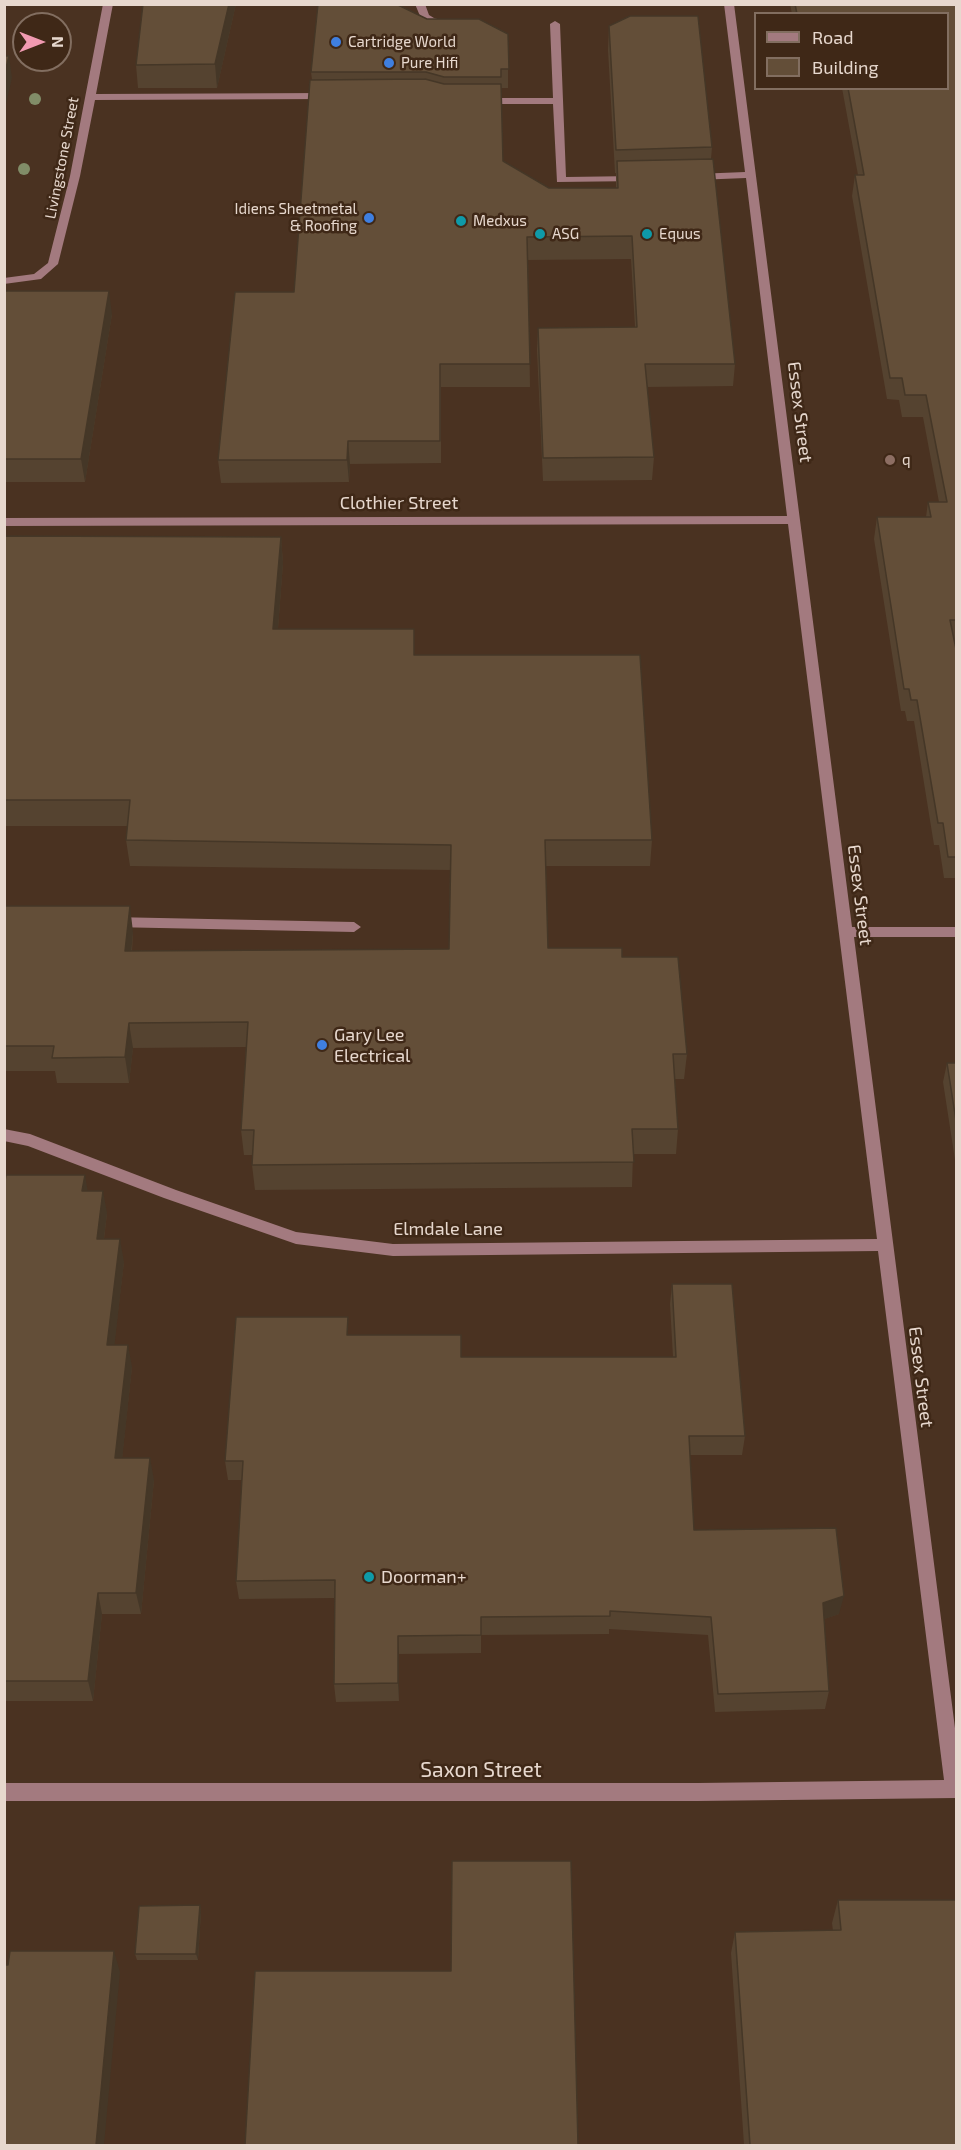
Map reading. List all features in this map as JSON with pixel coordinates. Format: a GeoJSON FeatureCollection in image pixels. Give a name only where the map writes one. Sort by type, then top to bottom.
{"type":"FeatureCollection","features":[{"type":"Feature","properties":{"kind":"street","name":"Livingstone Street"},"geometry":{"type":"LineString","coordinates":[[4,281],[37,277],[53,264],[75,176],[108,4]]}},
{"type":"Feature","properties":{"kind":"street"},"geometry":{"type":"LineString","coordinates":[[420,4],[425,16],[431,21],[449,24]]}},
{"type":"Feature","properties":{"kind":"street","name":"Essex Street"},"geometry":{"type":"LineString","coordinates":[[729,4],[955,1790]]}},
{"type":"Feature","properties":{"kind":"street"},"geometry":{"type":"LineString","coordinates":[[555,24],[556,101],[561,180],[642,179]]}},
{"type":"Feature","properties":{"kind":"street"},"geometry":{"type":"LineString","coordinates":[[89,97],[343,96]]}},
{"type":"Feature","properties":{"kind":"street"},"geometry":{"type":"LineString","coordinates":[[466,101],[556,101]]}},
{"type":"Feature","properties":{"kind":"street"},"geometry":{"type":"LineString","coordinates":[[688,177],[750,175]]}},
{"type":"Feature","properties":{"kind":"street","name":"Clothier Street"},"geometry":{"type":"LineString","coordinates":[[4,522],[794,520]]}},
{"type":"Feature","properties":{"kind":"street"},"geometry":{"type":"LineString","coordinates":[[96,921],[354,927]]}},
{"type":"Feature","properties":{"kind":"street"},"geometry":{"type":"LineString","coordinates":[[846,932],[957,932]]}},
{"type":"Feature","properties":{"kind":"street","name":"Elmdale Lane"},"geometry":{"type":"LineString","coordinates":[[4,1135],[30,1140],[296,1238],[393,1250],[885,1245]]}},
{"type":"Feature","properties":{"kind":"street","name":"Saxon Street"},"geometry":{"type":"LineString","coordinates":[[4,1792],[955,1790]]}},
{"type":"Feature","properties":{"kind":"building"},"geometry":{"type":"Polygon","coordinates":[[[143,4],[229,4],[215,64],[136,65],[143,4]]]}},
{"type":"Feature","properties":{"kind":"building"},"geometry":{"type":"Polygon","coordinates":[[[318,4],[396,4],[427,19],[479,19],[508,34],[509,69],[501,69],[501,77],[444,77],[426,72],[311,72],[318,4]]]}},
{"type":"Feature","properties":{"kind":"building"},"geometry":{"type":"Polygon","coordinates":[[[795,4],[957,4],[957,620],[950,620],[957,654],[957,857],[948,857],[943,823],[938,823],[917,700],[911,700],[909,689],[904,689],[877,517],[931,517],[928,502],[947,502],[926,395],[905,395],[902,378],[890,378],[855,175],[864,175],[848,90],[949,90],[949,12],[797,12],[795,4]]]}},
{"type":"Feature","properties":{"kind":"building"},"geometry":{"type":"Polygon","coordinates":[[[630,16],[698,16],[712,147],[616,150],[609,26],[630,16]]]}},
{"type":"Feature","properties":{"kind":"building"},"geometry":{"type":"Polygon","coordinates":[[[4,56],[9,56],[4,76],[4,56]]]}},
{"type":"Feature","properties":{"kind":"building"},"geometry":{"type":"Polygon","coordinates":[[[425,79],[444,84],[501,84],[503,161],[549,188],[618,188],[617,161],[713,159],[735,364],[645,364],[654,457],[543,458],[538,328],[637,327],[632,236],[527,237],[530,364],[440,364],[440,441],[348,441],[347,460],[218,460],[235,292],[294,292],[310,80],[425,79]]]}},
{"type":"Feature","properties":{"kind":"building"},"geometry":{"type":"Polygon","coordinates":[[[4,291],[109,291],[81,459],[4,459],[4,291]]]}},
{"type":"Feature","properties":{"kind":"building"},"geometry":{"type":"Polygon","coordinates":[[[4,536],[281,537],[273,629],[414,629],[414,655],[640,655],[652,840],[545,840],[548,948],[622,948],[622,957],[678,957],[687,1054],[673,1054],[678,1129],[632,1129],[634,1162],[252,1165],[254,1130],[241,1130],[248,1022],[129,1023],[125,1057],[52,1058],[54,1046],[4,1046],[4,906],[130,906],[125,951],[449,949],[451,845],[126,840],[130,800],[4,800],[4,536]]]}},
{"type":"Feature","properties":{"kind":"building"},"geometry":{"type":"Polygon","coordinates":[[[947,1063],[957,1063],[957,1127],[947,1063]]]}},
{"type":"Feature","properties":{"kind":"building"},"geometry":{"type":"Polygon","coordinates":[[[6,1175],[85,1175],[82,1191],[103,1191],[97,1239],[120,1239],[107,1345],[128,1345],[115,1458],[150,1458],[136,1593],[98,1593],[88,1681],[4,1681],[4,1186],[6,1175]]]}},
{"type":"Feature","properties":{"kind":"building"},"geometry":{"type":"Polygon","coordinates":[[[672,1284],[732,1284],[745,1436],[689,1436],[694,1530],[836,1528],[844,1596],[823,1603],[829,1691],[718,1694],[711,1617],[610,1611],[610,1616],[481,1617],[481,1635],[398,1636],[398,1683],[334,1684],[335,1580],[236,1581],[243,1461],[225,1461],[236,1317],[348,1317],[347,1335],[461,1335],[461,1357],[676,1357],[672,1284]]]}},
{"type":"Feature","properties":{"kind":"building"},"geometry":{"type":"Polygon","coordinates":[[[452,1861],[571,1861],[578,2145],[245,2145],[255,1971],[451,1971],[452,1861]]]}},
{"type":"Feature","properties":{"kind":"building"},"geometry":{"type":"Polygon","coordinates":[[[838,1900],[957,1900],[957,2145],[750,2145],[735,1932],[841,1930],[838,1900]]]}},
{"type":"Feature","properties":{"kind":"building"},"geometry":{"type":"Polygon","coordinates":[[[200,1905],[196,1954],[135,1954],[139,1906],[200,1905]]]}},
{"type":"Feature","properties":{"kind":"building"},"geometry":{"type":"Polygon","coordinates":[[[10,1951],[114,1951],[96,2145],[4,2145],[4,1965],[8,1965],[10,1951]]]}},
{"type":"Feature","properties":{"kind":"place","name":"Cartridge World"},"geometry":{"type":"Point","coordinates":[336,42]}},
{"type":"Feature","properties":{"kind":"place","name":"Pure Hifi"},"geometry":{"type":"Point","coordinates":[389,63]}},
{"type":"Feature","properties":{"kind":"place","name":"Idiens Sheetmetal & Roofing"},"geometry":{"type":"Point","coordinates":[369,218]}},
{"type":"Feature","properties":{"kind":"place","name":"Medxus"},"geometry":{"type":"Point","coordinates":[461,221]}},
{"type":"Feature","properties":{"kind":"place","name":"ASG"},"geometry":{"type":"Point","coordinates":[540,234]}},
{"type":"Feature","properties":{"kind":"place","name":"Equus"},"geometry":{"type":"Point","coordinates":[647,234]}},
{"type":"Feature","properties":{"kind":"place","name":"q"},"geometry":{"type":"Point","coordinates":[890,460]}},
{"type":"Feature","properties":{"kind":"place","name":"Gary Lee Electrical"},"geometry":{"type":"Point","coordinates":[322,1045]}},
{"type":"Feature","properties":{"kind":"place","name":"Doorman+"},"geometry":{"type":"Point","coordinates":[369,1577]}}]}
